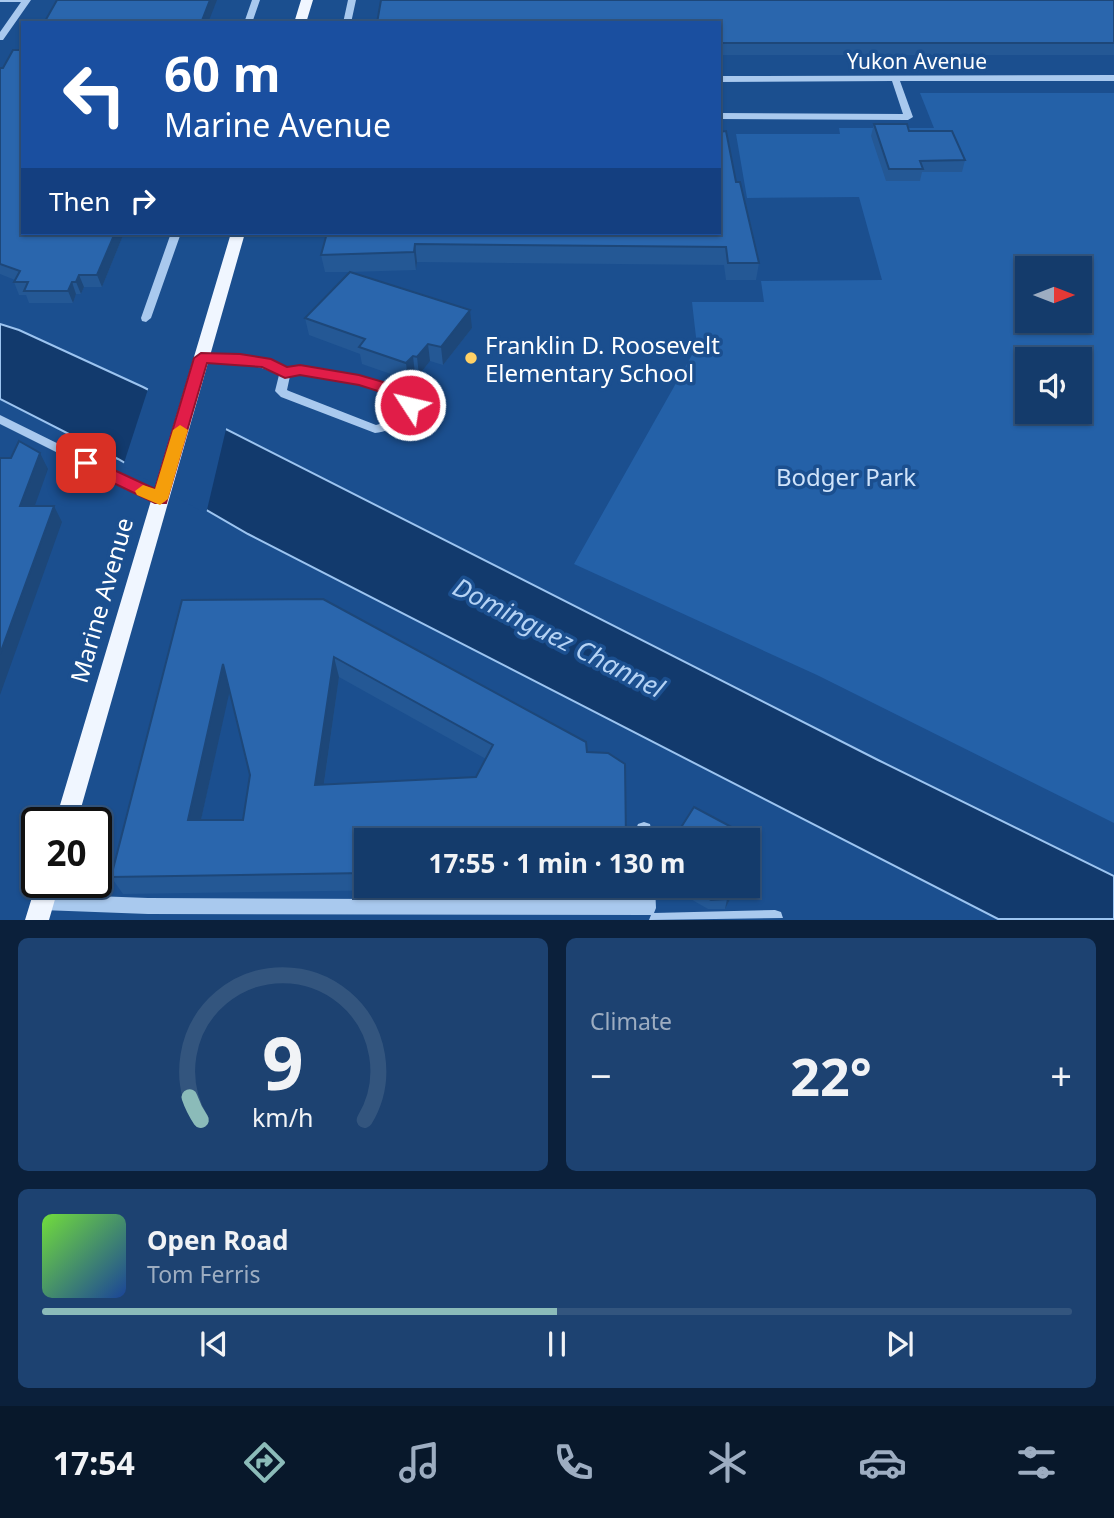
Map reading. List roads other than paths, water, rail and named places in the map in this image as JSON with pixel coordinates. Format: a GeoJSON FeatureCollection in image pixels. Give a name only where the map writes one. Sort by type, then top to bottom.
{"type":"FeatureCollection","features":[{"type":"Feature","properties":{"kind":"main road"},"geometry":{"type":"LineString","coordinates":[[301,21],[306,0]]}},
{"type":"Feature","properties":{"kind":"main road","name":"Marine Avenue"},"geometry":{"type":"LineString","coordinates":[[70,807],[237,235]]}},
{"type":"Feature","properties":{"kind":"street"},"geometry":{"type":"LineString","coordinates":[[0,0],[27,0]]}},
{"type":"Feature","properties":{"kind":"street"},"geometry":{"type":"LineString","coordinates":[[0,38],[27,0]]}},
{"type":"Feature","properties":{"kind":"street"},"geometry":{"type":"LineString","coordinates":[[249,21],[256,0]]}},
{"type":"Feature","properties":{"kind":"street"},"geometry":{"type":"LineString","coordinates":[[347,21],[352,0]]}},
{"type":"Feature","properties":{"kind":"street","name":"Yukon Avenue"},"geometry":{"type":"LineString","coordinates":[[721,79],[1114,78]]}},
{"type":"Feature","properties":{"kind":"street"},"geometry":{"type":"LineString","coordinates":[[146,318],[175,235]]}},
{"type":"Feature","properties":{"kind":"street"},"geometry":{"type":"LineString","coordinates":[[201,358],[240,359],[265,363],[285,373],[300,370],[359,380],[406,394],[410,405],[387,428],[375,429],[285,394],[281,391],[285,373]]}},
{"type":"Feature","properties":{"kind":"street"},"geometry":{"type":"LineString","coordinates":[[0,419],[161,497]]}},
{"type":"Feature","properties":{"kind":"street"},"geometry":{"type":"LineString","coordinates":[[43,901],[162,906],[649,908],[648,898]]}},
{"type":"Feature","properties":{"kind":"street"},"geometry":{"type":"LineString","coordinates":[[657,919],[775,918]]}},
{"type":"Feature","properties":{"kind":"lane"},"geometry":{"type":"LineString","coordinates":[[721,116],[908,117],[895,78]]}},
{"type":"Feature","properties":{"kind":"water","name":"Dominguez Channel"},"geometry":{"type":"Polygon","coordinates":[[[0,324],[19,330],[143,387],[878,760],[1114,876],[1114,919],[998,919],[248,534],[118,459],[0,399],[0,324]]]}},
{"type":"Feature","properties":{"kind":"place","name":"Franklin D. Roosevelt Elementary School"},"geometry":{"type":"Point","coordinates":[471,358]}},
{"type":"Feature","properties":{"kind":"park label","name":"Bodger Park"},"geometry":{"type":"Point","coordinates":[846,476]}}]}
